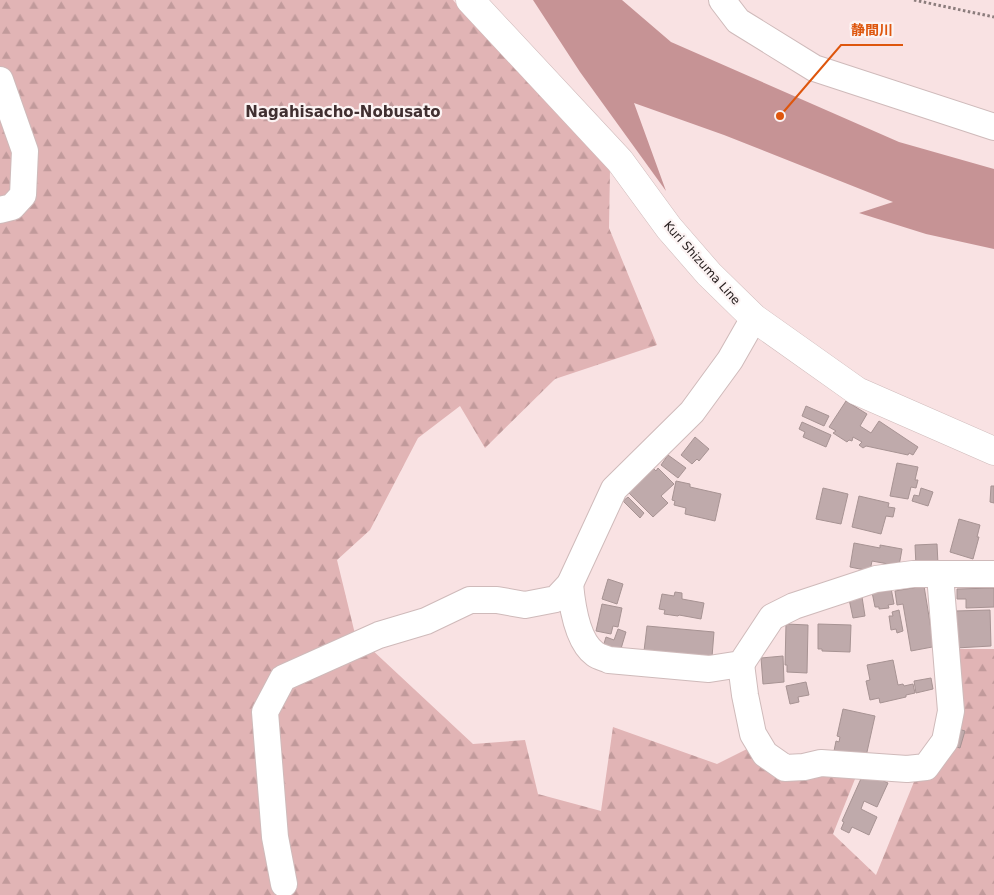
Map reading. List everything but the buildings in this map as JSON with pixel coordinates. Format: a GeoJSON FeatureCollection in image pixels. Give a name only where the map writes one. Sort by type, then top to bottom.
{"type":"FeatureCollection","features":[{"type":"Feature","properties":{"kind":"main road","name":"Kuri Shizuma Line"},"geometry":{"type":"LineString","coordinates":[[470,0],[620,161],[669,228],[709,274],[754,318],[857,391],[994,451]]}},
{"type":"Feature","properties":{"kind":"street"},"geometry":{"type":"LineString","coordinates":[[722,0],[738,21],[814,68],[994,127]]}},
{"type":"Feature","properties":{"kind":"street"},"geometry":{"type":"LineString","coordinates":[[0,80],[24,151],[23,195],[12,207],[0,210]]}},
{"type":"Feature","properties":{"kind":"street"},"geometry":{"type":"LineString","coordinates":[[284,884],[275,837],[265,712],[283,678],[379,636],[426,621],[470,600],[497,600],[525,605],[556,599],[570,584],[614,489],[692,412],[730,360],[754,318]]}},
{"type":"Feature","properties":{"kind":"street"},"geometry":{"type":"LineString","coordinates":[[940,574],[951,711],[945,741],[926,767],[907,769],[821,763],[804,767],[785,768],[765,754],[753,734],[741,664],[772,617],[794,606],[876,579],[913,574],[940,574],[994,574]]}},
{"type":"Feature","properties":{"kind":"street"},"geometry":{"type":"LineString","coordinates":[[570,584],[573,610],[584,640],[594,654],[610,660],[708,669],[741,664]]}},
{"type":"Feature","properties":{"kind":"path"},"geometry":{"type":"LineString","coordinates":[[914,0],[994,17]]}},
{"type":"Feature","properties":{"kind":"green space"},"geometry":{"type":"Polygon","coordinates":[[[0,0],[453,0],[476,27],[537,87],[610,170],[609,228],[657,345],[555,379],[485,448],[460,406],[418,438],[370,530],[337,560],[355,634],[473,744],[525,740],[538,794],[601,811],[613,727],[717,764],[753,746],[767,762],[859,769],[833,834],[876,875],[918,772],[943,726],[953,649],[994,649],[994,895],[0,895],[0,0]]]}},
{"type":"Feature","properties":{"kind":"shaded area"},"geometry":{"type":"Polygon","coordinates":[[[533,0],[622,0],[671,42],[899,142],[994,169],[994,249],[926,234],[859,213],[893,202],[724,135],[634,103],[666,191],[580,72],[533,0]]]}},
{"type":"Feature","properties":{"kind":"place","name":"静間川"},"geometry":{"type":"Point","coordinates":[780,116]}},
{"type":"Feature","properties":{"kind":"district","name":"Nagahisacho-Nobusato"},"geometry":{"type":"Point","coordinates":[343,112]}}]}
